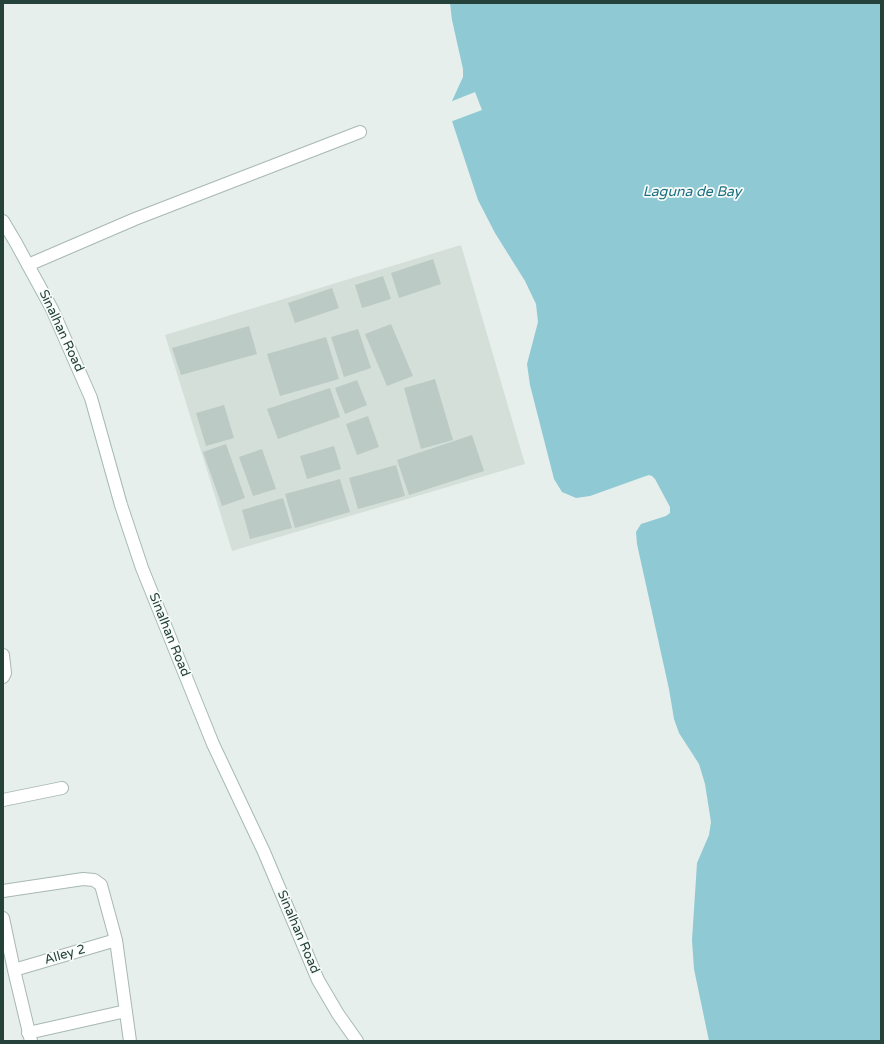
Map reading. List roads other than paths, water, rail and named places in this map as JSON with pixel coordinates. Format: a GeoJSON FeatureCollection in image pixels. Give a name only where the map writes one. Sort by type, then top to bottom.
{"type":"FeatureCollection","features":[{"type":"Feature","properties":{"kind":"street"},"geometry":{"type":"LineString","coordinates":[[28,265],[142,216],[360,132]]}},
{"type":"Feature","properties":{"kind":"street","name":"Sinalhan Road"},"geometry":{"type":"LineString","coordinates":[[3,220],[52,309],[91,398],[121,505],[142,568],[213,744],[264,852],[318,980],[338,1014],[357,1041]]}},
{"type":"Feature","properties":{"kind":"street"},"geometry":{"type":"LineString","coordinates":[[3,655],[5,673],[3,677]]}},
{"type":"Feature","properties":{"kind":"street"},"geometry":{"type":"LineString","coordinates":[[3,800],[62,788]]}},
{"type":"Feature","properties":{"kind":"street"},"geometry":{"type":"LineString","coordinates":[[3,891],[83,879],[94,880],[101,885],[116,940],[130,1041]]}},
{"type":"Feature","properties":{"kind":"street"},"geometry":{"type":"LineString","coordinates":[[3,918],[30,1037],[126,1011]]}},
{"type":"Feature","properties":{"kind":"street","name":"Alley 2"},"geometry":{"type":"LineString","coordinates":[[14,970],[116,940]]}},
{"type":"Feature","properties":{"kind":"water","name":"Laguna de Bay"},"geometry":{"type":"Polygon","coordinates":[[[450,3],[881,3],[881,1041],[709,1041],[694,969],[692,940],[697,863],[709,835],[711,822],[705,784],[699,764],[679,733],[674,719],[669,689],[637,544],[636,532],[641,524],[666,516],[670,513],[670,507],[655,479],[649,475],[590,496],[576,498],[562,492],[554,479],[530,385],[527,364],[538,322],[536,304],[525,281],[495,233],[478,200],[452,121],[452,101],[463,77],[463,69],[452,20],[450,3]]]}}]}
